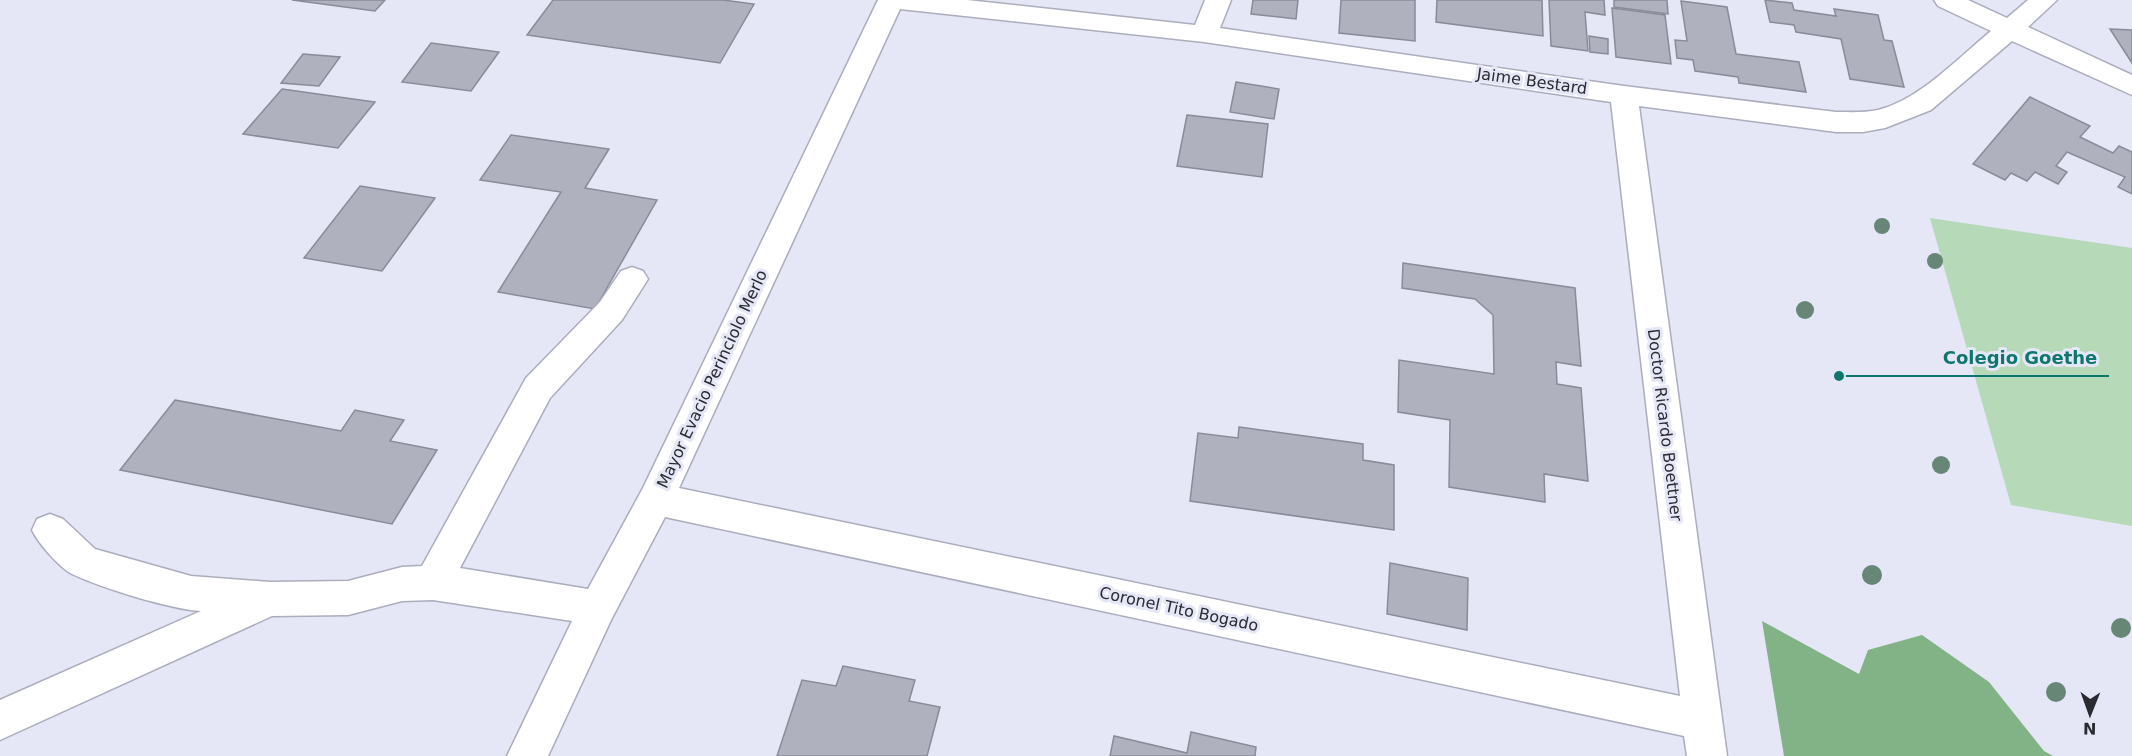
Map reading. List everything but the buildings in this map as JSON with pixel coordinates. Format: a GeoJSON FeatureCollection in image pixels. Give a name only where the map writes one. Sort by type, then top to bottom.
{"type":"FeatureCollection","features":[{"type":"Feature","properties":{"kind":"street","name":"Jaime Bestard"},"geometry":{"type":"LineString","coordinates":[[891,0],[1204,34],[1624,95],[1826,121],[1863,122],[1885,118],[1921,103],[2044,0]]}},
{"type":"Feature","properties":{"kind":"street","name":"Mayor Evacio Perinciolo Merlo"},"geometry":{"type":"LineString","coordinates":[[527,756],[598,609],[656,499],[891,0]]}},
{"type":"Feature","properties":{"kind":"street"},"geometry":{"type":"LineString","coordinates":[[1204,34],[1218,0]]}},
{"type":"Feature","properties":{"kind":"street"},"geometry":{"type":"LineString","coordinates":[[1947,0],[2132,86]]}},
{"type":"Feature","properties":{"kind":"street","name":"Doctor Ricardo Boettner"},"geometry":{"type":"LineString","coordinates":[[1624,95],[1707,756]]}},
{"type":"Feature","properties":{"kind":"street"},"geometry":{"type":"LineString","coordinates":[[433,583],[538,388],[611,311],[632,279]]}},
{"type":"Feature","properties":{"kind":"street","name":"Coronel Tito Bogado"},"geometry":{"type":"LineString","coordinates":[[656,499],[1702,720]]}},
{"type":"Feature","properties":{"kind":"street"},"geometry":{"type":"LineString","coordinates":[[50,530],[83,561],[119,574],[191,594],[270,599],[348,598],[402,584],[433,583],[458,585],[598,609]]}},
{"type":"Feature","properties":{"kind":"street"},"geometry":{"type":"LineString","coordinates":[[0,720],[270,599]]}},
{"type":"Feature","properties":{"kind":"green space"},"geometry":{"type":"Polygon","coordinates":[[[1930,218],[2132,248],[2132,526],[2011,505],[1930,218]]]}},
{"type":"Feature","properties":{"kind":"green space"},"geometry":{"type":"Polygon","coordinates":[[[1762,621],[1859,674],[1868,650],[1922,635],[1989,682],[2044,751],[2053,756],[1784,756],[1762,621]]]}},
{"type":"Feature","properties":{"kind":"place","name":"Colegio Goethe"},"geometry":{"type":"Point","coordinates":[1839,376]}}]}
